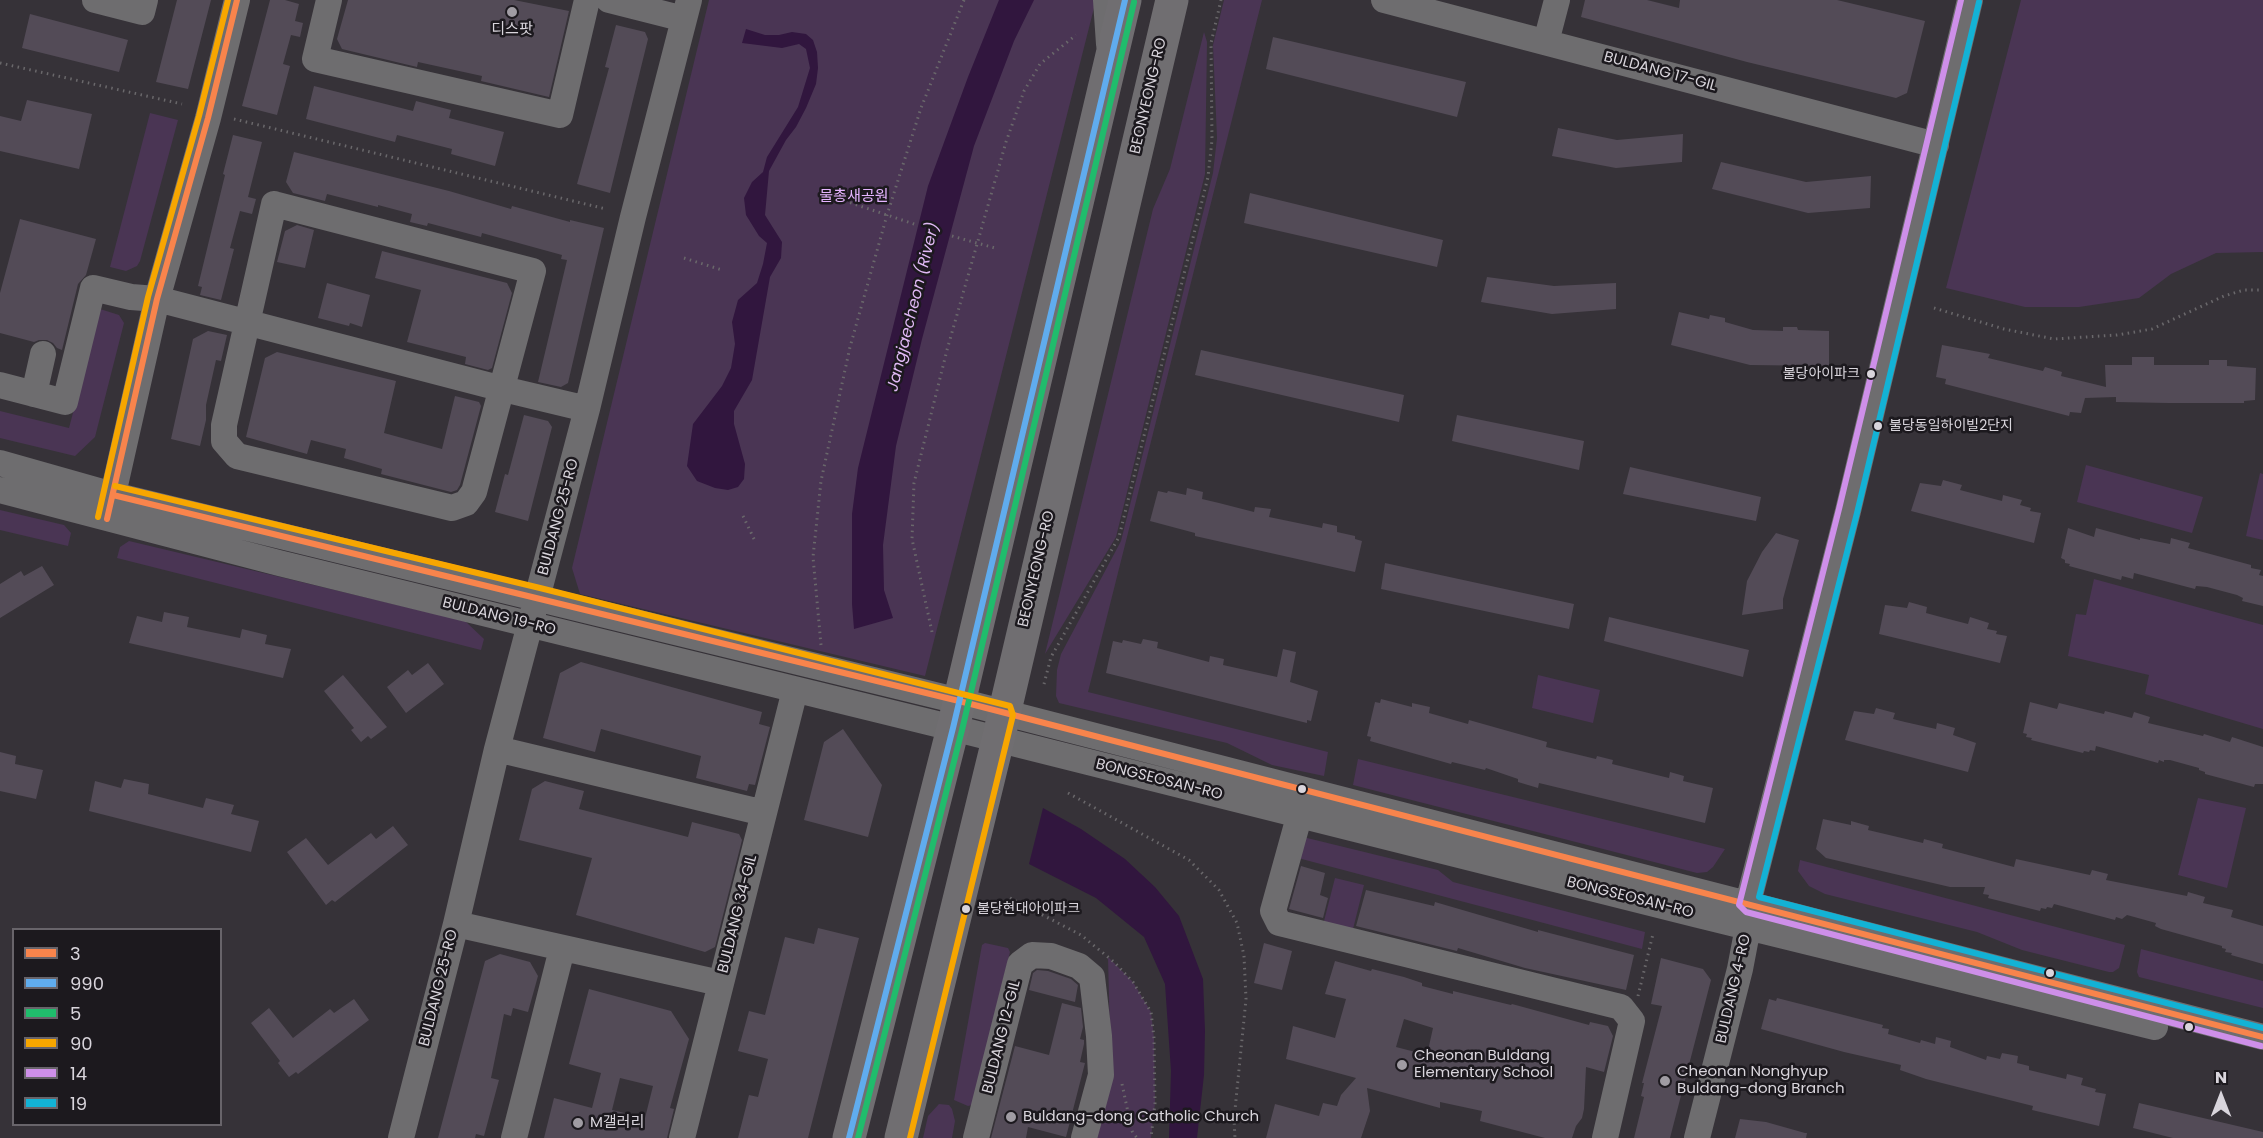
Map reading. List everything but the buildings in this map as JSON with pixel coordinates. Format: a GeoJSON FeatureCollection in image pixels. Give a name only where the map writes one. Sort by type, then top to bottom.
{"type":"FeatureCollection","features":[{"type":"Feature","properties":{"kind":"main road"},"geometry":{"type":"LineString","coordinates":[[849,1138],[956,714],[1125,0]]}},
{"type":"Feature","properties":{"kind":"main road","name":"BEONYEONG-RO"},"geometry":{"type":"LineString","coordinates":[[901,1138],[1001,726],[1172,0]]}},
{"type":"Feature","properties":{"kind":"street"},"geometry":{"type":"LineString","coordinates":[[94,0],[142,12],[145,0]]}},
{"type":"Feature","properties":{"kind":"street"},"geometry":{"type":"LineString","coordinates":[[110,507],[157,299],[208,118],[237,0]]}},
{"type":"Feature","properties":{"kind":"street"},"geometry":{"type":"LineString","coordinates":[[329,0],[315,59],[560,116],[587,0]]}},
{"type":"Feature","properties":{"kind":"street"},"geometry":{"type":"LineString","coordinates":[[609,0],[686,10]]}},
{"type":"Feature","properties":{"kind":"street"},"geometry":{"type":"LineString","coordinates":[[1106,0],[1110,62]]}},
{"type":"Feature","properties":{"kind":"street","name":"BULDANG 17-GIL"},"geometry":{"type":"LineString","coordinates":[[1384,0],[1935,145]]}},
{"type":"Feature","properties":{"kind":"street"},"geometry":{"type":"LineString","coordinates":[[1546,42],[1557,0]]}},
{"type":"Feature","properties":{"kind":"street","name":"BULDANG 4-RO"},"geometry":{"type":"LineString","coordinates":[[1697,1138],[1740,969],[1748,915],[1848,511],[1970,0]]}},
{"type":"Feature","properties":{"kind":"street","name":"BULDANG 25-RO"},"geometry":{"type":"LineString","coordinates":[[401,1138],[456,924],[496,749],[587,409],[686,10]]}},
{"type":"Feature","properties":{"kind":"street"},"geometry":{"type":"LineString","coordinates":[[274,204],[533,271],[474,492],[466,503],[452,508],[237,456],[224,441],[224,426],[247,323],[274,204]]}},
{"type":"Feature","properties":{"kind":"street"},"geometry":{"type":"LineString","coordinates":[[0,385],[65,402],[93,288],[131,297],[157,299],[587,409]]}},
{"type":"Feature","properties":{"kind":"street"},"geometry":{"type":"LineString","coordinates":[[34,394],[43,354]]}},
{"type":"Feature","properties":{"kind":"street","name":"BULDANG 19-RO"},"geometry":{"type":"LineString","coordinates":[[0,463],[110,507],[531,625],[795,690],[956,714]]}},
{"type":"Feature","properties":{"kind":"street","name":"BULDANG 19-RO"},"geometry":{"type":"LineString","coordinates":[[0,490],[110,507],[538,597],[956,714]]}},
{"type":"Feature","properties":{"kind":"street","name":"BULDANG 34-GIL"},"geometry":{"type":"LineString","coordinates":[[682,1138],[795,690]]}},
{"type":"Feature","properties":{"kind":"street","name":"BONGSEOSAN-RO"},"geometry":{"type":"LineString","coordinates":[[956,714],[1299,815],[1748,915],[2263,1037]]}},
{"type":"Feature","properties":{"kind":"street","name":"BONGSEOSAN-RO"},"geometry":{"type":"LineString","coordinates":[[1001,726],[1306,790],[1748,915],[2263,1054]]}},
{"type":"Feature","properties":{"kind":"street"},"geometry":{"type":"LineString","coordinates":[[496,749],[764,813]]}},
{"type":"Feature","properties":{"kind":"street"},"geometry":{"type":"LineString","coordinates":[[1306,790],[1273,910],[1279,924],[1621,1007],[1632,1021],[1605,1138]]}},
{"type":"Feature","properties":{"kind":"street"},"geometry":{"type":"LineString","coordinates":[[456,924],[720,983]]}},
{"type":"Feature","properties":{"kind":"street"},"geometry":{"type":"LineString","coordinates":[[514,1138],[562,949]]}},
{"type":"Feature","properties":{"kind":"street","name":"BULDANG 12-GIL"},"geometry":{"type":"LineString","coordinates":[[976,1138],[1020,964],[1032,955],[1051,956],[1079,966],[1092,977],[1100,1036],[1101,1075],[1084,1138]]}},
{"type":"Feature","properties":{"kind":"path"},"geometry":{"type":"LineString","coordinates":[[821,645],[813,557],[821,481],[850,347],[887,215],[921,108],[964,0]]}},
{"type":"Feature","properties":{"kind":"path"},"geometry":{"type":"LineString","coordinates":[[1044,684],[1051,657],[1119,537],[1208,177],[1212,140],[1211,43],[1221,0]]}},
{"type":"Feature","properties":{"kind":"path"},"geometry":{"type":"LineString","coordinates":[[932,632],[912,539],[914,483],[976,242],[1005,142],[1024,91],[1040,64],[1076,35]]}},
{"type":"Feature","properties":{"kind":"path"},"geometry":{"type":"LineString","coordinates":[[0,63],[182,104]]}},
{"type":"Feature","properties":{"kind":"path"},"geometry":{"type":"LineString","coordinates":[[234,118],[606,209]]}},
{"type":"Feature","properties":{"kind":"path"},"geometry":{"type":"LineString","coordinates":[[833,197],[916,225]]}},
{"type":"Feature","properties":{"kind":"path"},"geometry":{"type":"LineString","coordinates":[[952,236],[995,248]]}},
{"type":"Feature","properties":{"kind":"path"},"geometry":{"type":"LineString","coordinates":[[684,258],[722,270]]}},
{"type":"Feature","properties":{"kind":"path"},"geometry":{"type":"LineString","coordinates":[[1934,308],[2004,329],[2054,339],[2117,335],[2152,329],[2224,296],[2244,290],[2263,290]]}},
{"type":"Feature","properties":{"kind":"path"},"geometry":{"type":"LineString","coordinates":[[743,516],[756,543]]}},
{"type":"Feature","properties":{"kind":"path"},"geometry":{"type":"LineString","coordinates":[[1068,792],[1189,860],[1219,890],[1238,922],[1244,956],[1246,999],[1234,1120],[1235,1138]]}},
{"type":"Feature","properties":{"kind":"path"},"geometry":{"type":"LineString","coordinates":[[1632,1021],[1653,934]]}},
{"type":"Feature","properties":{"kind":"green space","name":"물총새공원"},"geometry":{"type":"Polygon","coordinates":[[[709,0],[1096,0],[925,676],[580,594],[572,568],[709,0]]]}},
{"type":"Feature","properties":{"kind":"green space"},"geometry":{"type":"Polygon","coordinates":[[[1224,0],[1262,0],[1088,692],[1328,752],[1324,776],[1272,765],[1227,743],[1059,703],[1056,696],[1057,670],[1061,654],[1121,541],[1213,173],[1217,138],[1213,45],[1224,0]]]}},
{"type":"Feature","properties":{"kind":"green space"},"geometry":{"type":"Polygon","coordinates":[[[2021,0],[2263,0],[2263,252],[2216,253],[2171,274],[2139,298],[2079,307],[2025,307],[1946,288],[2021,0]]]}},
{"type":"Feature","properties":{"kind":"green space"},"geometry":{"type":"Polygon","coordinates":[[[1204,32],[1207,42],[1205,174],[1116,537],[1045,654],[1153,209],[1170,169],[1204,32]]]}},
{"type":"Feature","properties":{"kind":"green space"},"geometry":{"type":"Polygon","coordinates":[[[150,113],[178,120],[140,261],[137,266],[126,271],[110,267],[150,113]]]}},
{"type":"Feature","properties":{"kind":"green space"},"geometry":{"type":"Polygon","coordinates":[[[100,309],[119,315],[124,323],[95,437],[75,456],[0,438],[0,411],[69,428],[100,309]]]}},
{"type":"Feature","properties":{"kind":"green space"},"geometry":{"type":"Polygon","coordinates":[[[2086,465],[2203,497],[2192,533],[2077,502],[2086,465]]]}},
{"type":"Feature","properties":{"kind":"green space"},"geometry":{"type":"Polygon","coordinates":[[[2260,473],[2263,474],[2263,540],[2246,536],[2260,473]]]}},
{"type":"Feature","properties":{"kind":"green space"},"geometry":{"type":"Polygon","coordinates":[[[0,510],[64,525],[71,533],[68,546],[0,530],[0,510]]]}},
{"type":"Feature","properties":{"kind":"green space"},"geometry":{"type":"Polygon","coordinates":[[[129,541],[465,621],[484,639],[481,650],[117,558],[120,547],[129,541]]]}},
{"type":"Feature","properties":{"kind":"green space"},"geometry":{"type":"Polygon","coordinates":[[[2094,579],[2263,625],[2263,729],[2145,694],[2149,675],[2068,656],[2076,614],[2086,615],[2094,579]]]}},
{"type":"Feature","properties":{"kind":"green space"},"geometry":{"type":"Polygon","coordinates":[[[1538,675],[1600,690],[1593,723],[1532,708],[1538,675]]]}},
{"type":"Feature","properties":{"kind":"green space"},"geometry":{"type":"Polygon","coordinates":[[[1358,759],[1725,849],[1713,867],[1707,872],[1697,873],[1353,785],[1358,759]]]}},
{"type":"Feature","properties":{"kind":"green space"},"geometry":{"type":"Polygon","coordinates":[[[2198,798],[2246,808],[2227,888],[2178,875],[2198,798]]]}},
{"type":"Feature","properties":{"kind":"green space"},"geometry":{"type":"Polygon","coordinates":[[[1303,837],[1438,870],[1453,882],[1645,932],[1642,949],[1298,858],[1303,837]]]}},
{"type":"Feature","properties":{"kind":"green space"},"geometry":{"type":"Polygon","coordinates":[[[1800,860],[2125,945],[2119,968],[2109,972],[2022,950],[1977,932],[1825,894],[1809,886],[1798,871],[1800,860]]]}},
{"type":"Feature","properties":{"kind":"green space"},"geometry":{"type":"Polygon","coordinates":[[[1335,878],[1364,885],[1352,933],[1323,925],[1335,878]]]}},
{"type":"Feature","properties":{"kind":"green space"},"geometry":{"type":"Polygon","coordinates":[[[985,943],[1008,948],[1010,952],[972,1105],[968,1106],[954,1100],[982,945],[985,943]]]}},
{"type":"Feature","properties":{"kind":"green space"},"geometry":{"type":"Polygon","coordinates":[[[2141,949],[2263,981],[2263,1008],[2139,977],[2137,972],[2141,949]]]}},
{"type":"Feature","properties":{"kind":"green space"},"geometry":{"type":"Polygon","coordinates":[[[1108,957],[1133,982],[1151,1012],[1154,1038],[1155,1103],[1151,1138],[1095,1138],[1111,1078],[1108,957]]]}},
{"type":"Feature","properties":{"kind":"green space"},"geometry":{"type":"Polygon","coordinates":[[[939,1104],[949,1105],[952,1109],[955,1121],[952,1138],[923,1138],[928,1116],[939,1104]]]}},
{"type":"Feature","properties":{"kind":"water","name":"Jangjaecheon (River)"},"geometry":{"type":"Polygon","coordinates":[[[999,0],[1034,0],[1014,41],[974,146],[896,446],[883,545],[884,590],[893,618],[854,629],[852,514],[858,468],[928,186],[999,0]]]}},
{"type":"Feature","properties":{"kind":"water"},"geometry":{"type":"Polygon","coordinates":[[[746,29],[765,35],[792,32],[806,34],[813,40],[817,52],[818,68],[816,84],[806,108],[769,171],[765,215],[782,242],[781,258],[770,277],[752,380],[734,411],[734,424],[745,464],[744,479],[738,487],[728,490],[697,481],[687,466],[693,424],[722,386],[731,368],[735,344],[732,322],[738,300],[757,283],[763,264],[767,243],[759,236],[746,215],[744,198],[752,182],[763,172],[767,157],[798,107],[810,68],[806,49],[799,44],[782,48],[742,43],[746,29]]]}},
{"type":"Feature","properties":{"kind":"water"},"geometry":{"type":"Polygon","coordinates":[[[1043,808],[1081,829],[1125,859],[1155,887],[1179,916],[1203,979],[1204,1075],[1197,1138],[1169,1138],[1171,1071],[1165,984],[1144,937],[1096,898],[1029,864],[1043,808]]]}},
{"type":"Feature","properties":{"kind":"transit line","name":"90"},"geometry":{"type":"LineString","coordinates":[[98,517],[148,297],[199,116],[228,0]]}},
{"type":"Feature","properties":{"kind":"transit line","name":"3"},"geometry":{"type":"LineString","coordinates":[[107,519],[157,299],[208,118],[237,0]]}},
{"type":"Feature","properties":{"kind":"transit line","name":"990"},"geometry":{"type":"LineString","coordinates":[[849,1138],[953,728],[1125,0]]}},
{"type":"Feature","properties":{"kind":"transit line","name":"14"},"geometry":{"type":"LineString","coordinates":[[1961,0],[1839,509],[1739,905],[1746,912],[2261,1046]]}},
{"type":"Feature","properties":{"kind":"transit line","name":"5"},"geometry":{"type":"LineString","coordinates":[[858,1138],[962,730],[1134,2]]}},
{"type":"Feature","properties":{"kind":"transit line","name":"19"},"geometry":{"type":"LineString","coordinates":[[1979,2],[1857,513],[1759,897],[2263,1028]]}},
{"type":"Feature","properties":{"kind":"transit line","name":"90"},"geometry":{"type":"LineString","coordinates":[[115,486],[540,588],[1010,706],[1013,715],[910,1138]]}},
{"type":"Feature","properties":{"kind":"transit line","name":"3"},"geometry":{"type":"LineString","coordinates":[[113,495],[959,701],[2263,1037]]}},
{"type":"Feature","properties":{"kind":"place","name":"디스팟"},"geometry":{"type":"Point","coordinates":[512,12]}},
{"type":"Feature","properties":{"kind":"place","name":"불당아이파크"},"geometry":{"type":"Point","coordinates":[1871,374]}},
{"type":"Feature","properties":{"kind":"place","name":"불당동일하이빌2단지"},"geometry":{"type":"Point","coordinates":[1878,426]}},
{"type":"Feature","properties":{"kind":"place","name":"불당현대아이파크"},"geometry":{"type":"Point","coordinates":[966,909]}},
{"type":"Feature","properties":{"kind":"place","name":"Cheonan Buldang Elementary School"},"geometry":{"type":"Point","coordinates":[1402,1065]}},
{"type":"Feature","properties":{"kind":"place","name":"Cheonan Nonghyup Buldang-dong Branch"},"geometry":{"type":"Point","coordinates":[1665,1081]}},
{"type":"Feature","properties":{"kind":"place","name":"Buldang-dong Catholic Church"},"geometry":{"type":"Point","coordinates":[1011,1117]}},
{"type":"Feature","properties":{"kind":"place","name":"M갤러리"},"geometry":{"type":"Point","coordinates":[578,1123]}}]}
